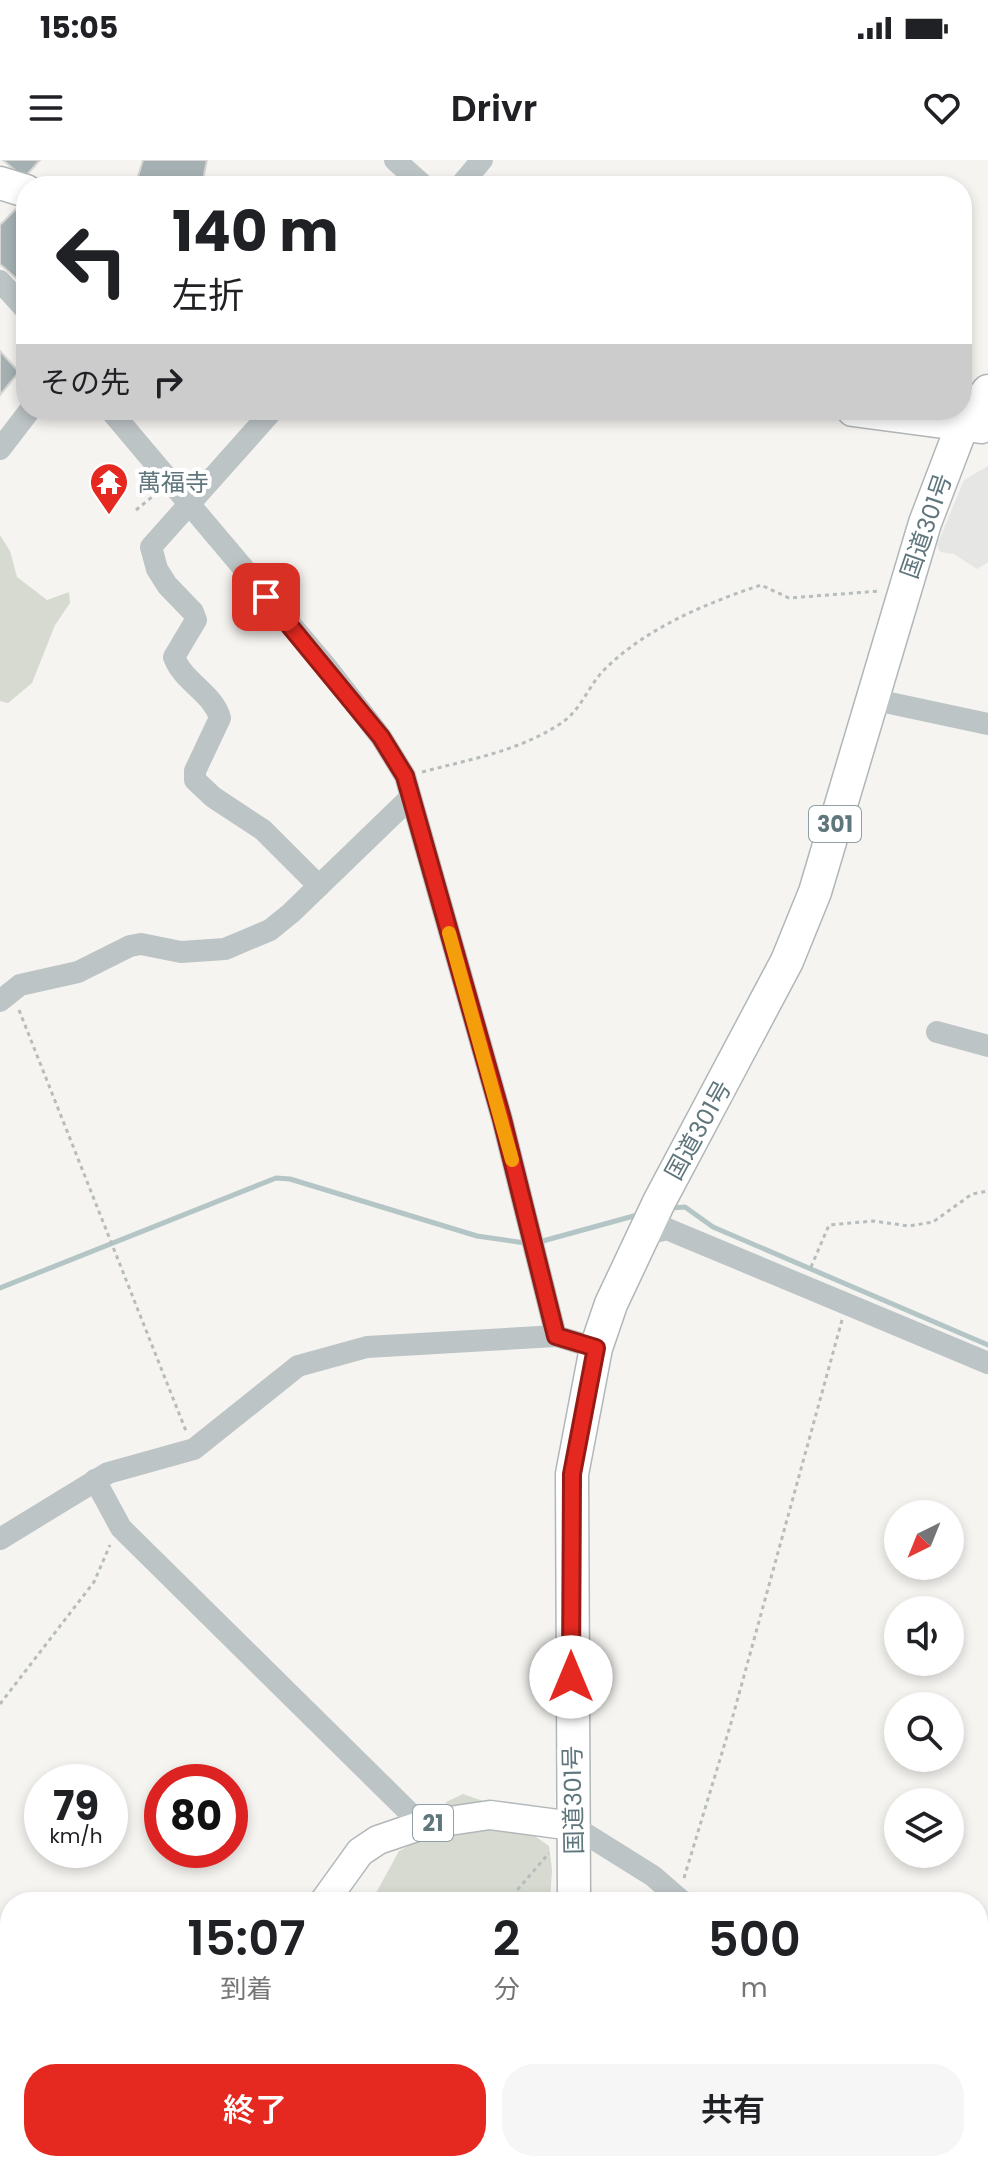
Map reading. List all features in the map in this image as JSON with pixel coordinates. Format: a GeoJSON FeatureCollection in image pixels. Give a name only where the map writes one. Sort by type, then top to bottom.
{"type":"FeatureCollection","features":[{"type":"Feature","properties":{"kind":"highway","name":"国道301号"},"geometry":{"type":"LineString","coordinates":[[574,1892],[572,1474],[596,1348],[611,1304],[650,1219],[787,961],[815,892],[925,523],[975,427],[988,391]]}},
{"type":"Feature","properties":{"kind":"highway"},"geometry":{"type":"LineString","coordinates":[[925,420],[975,427]]}},
{"type":"Feature","properties":{"kind":"main road","name":"21"},"geometry":{"type":"LineString","coordinates":[[331,1892],[360,1852],[378,1840],[422,1825],[490,1815],[573,1826]]}},
{"type":"Feature","properties":{"kind":"street"},"geometry":{"type":"LineString","coordinates":[[395,160],[413,176]]}},
{"type":"Feature","properties":{"kind":"street"},"geometry":{"type":"LineString","coordinates":[[468,176],[482,160]]}},
{"type":"Feature","properties":{"kind":"street"},"geometry":{"type":"LineString","coordinates":[[0,281],[16,299]]}},
{"type":"Feature","properties":{"kind":"street"},"geometry":{"type":"LineString","coordinates":[[0,449],[22,420]]}},
{"type":"Feature","properties":{"kind":"street"},"geometry":{"type":"LineString","coordinates":[[118,420],[325,665],[381,737],[407,787],[502,1119],[556,1336]]}},
{"type":"Feature","properties":{"kind":"street"},"geometry":{"type":"LineString","coordinates":[[265,420],[200,496],[187,505],[151,547],[157,569],[193,612],[196,620],[174,657],[180,672],[217,707],[220,718],[195,771],[195,780],[213,797],[263,830],[319,886]]}},
{"type":"Feature","properties":{"kind":"street"},"geometry":{"type":"LineString","coordinates":[[871,699],[988,724]]}},
{"type":"Feature","properties":{"kind":"street"},"geometry":{"type":"LineString","coordinates":[[5,997],[30,981],[78,972],[130,946],[209,952],[246,942],[270,930],[319,886],[407,787]]}},
{"type":"Feature","properties":{"kind":"street"},"geometry":{"type":"LineString","coordinates":[[937,1032],[988,1046]]}},
{"type":"Feature","properties":{"kind":"street"},"geometry":{"type":"LineString","coordinates":[[650,1219],[667,1229],[988,1363]]}},
{"type":"Feature","properties":{"kind":"street"},"geometry":{"type":"LineString","coordinates":[[0,1539],[108,1473],[167,1460],[194,1449],[298,1366],[367,1347],[556,1336],[596,1348]]}},
{"type":"Feature","properties":{"kind":"street"},"geometry":{"type":"LineString","coordinates":[[95,1480],[121,1528],[422,1825]]}},
{"type":"Feature","properties":{"kind":"street"},"geometry":{"type":"LineString","coordinates":[[573,1826],[653,1876],[671,1892]]}},
{"type":"Feature","properties":{"kind":"path"},"geometry":{"type":"LineString","coordinates":[[136,510],[169,483]]}},
{"type":"Feature","properties":{"kind":"path"},"geometry":{"type":"LineString","coordinates":[[407,787],[507,750],[560,724],[577,710],[603,670],[629,648],[716,600],[761,585],[789,598],[904,590]]}},
{"type":"Feature","properties":{"kind":"path"},"geometry":{"type":"LineString","coordinates":[[5,997],[108,1235],[194,1449]]}},
{"type":"Feature","properties":{"kind":"path"},"geometry":{"type":"LineString","coordinates":[[812,1264],[829,1225],[873,1221],[909,1226],[933,1222],[950,1213],[972,1194],[988,1191]]}},
{"type":"Feature","properties":{"kind":"path"},"geometry":{"type":"LineString","coordinates":[[682,1892],[849,1303]]}},
{"type":"Feature","properties":{"kind":"path"},"geometry":{"type":"LineString","coordinates":[[0,1704],[94,1582],[113,1538],[121,1528]]}},
{"type":"Feature","properties":{"kind":"path"},"geometry":{"type":"LineString","coordinates":[[516,1892],[573,1826]]}},
{"type":"Feature","properties":{"kind":"shaded area"},"geometry":{"type":"Polygon","coordinates":[[[988,466],[988,562],[977,569],[954,554],[940,552],[937,545],[964,480],[988,466]]]}},
{"type":"Feature","properties":{"kind":"shaded area"},"geometry":{"type":"Polygon","coordinates":[[[0,535],[10,551],[17,577],[47,600],[69,592],[70,603],[55,625],[32,683],[8,703],[0,701],[0,535]]]}},
{"type":"Feature","properties":{"kind":"shaded area"},"geometry":{"type":"Polygon","coordinates":[[[463,1794],[486,1802],[549,1846],[551,1892],[376,1892],[399,1851],[442,1828],[446,1802],[463,1794]]]}},
{"type":"Feature","properties":{"kind":"building"},"geometry":{"type":"Polygon","coordinates":[[[3,160],[40,160],[26,176],[3,160]]]}},
{"type":"Feature","properties":{"kind":"building"},"geometry":{"type":"Polygon","coordinates":[[[143,160],[207,160],[204,176],[138,176],[143,160]]]}},
{"type":"Feature","properties":{"kind":"building"},"geometry":{"type":"Polygon","coordinates":[[[16,209],[16,278],[0,264],[0,225],[16,209]]]}},
{"type":"Feature","properties":{"kind":"building"},"geometry":{"type":"Polygon","coordinates":[[[0,351],[16,369],[16,376],[0,395],[0,351]]]}},
{"type":"Feature","properties":{"kind":"waterway"},"geometry":{"type":"LineString","coordinates":[[0,1288],[276,1178],[290,1179],[477,1236],[525,1243]]}},
{"type":"Feature","properties":{"kind":"waterway"},"geometry":{"type":"LineString","coordinates":[[670,1208],[685,1207],[713,1227],[988,1345]]}},
{"type":"Feature","properties":{"kind":"waterway"},"geometry":{"type":"LineString","coordinates":[[539,1242],[641,1214]]}},
{"type":"Feature","properties":{"kind":"slow traffic"},"geometry":{"type":"LineString","coordinates":[[449,933],[512,1160]]}},
{"type":"Feature","properties":{"kind":"place","name":"萬福寺"},"geometry":{"type":"Point","coordinates":[109,516]}},
{"type":"Feature","properties":{"kind":"route"},"geometry":{"type":"LineString","coordinates":[[266,597],[325,665],[381,737],[405,776],[502,1119],[556,1336],[596,1348],[572,1474],[571,1677]]}}]}
